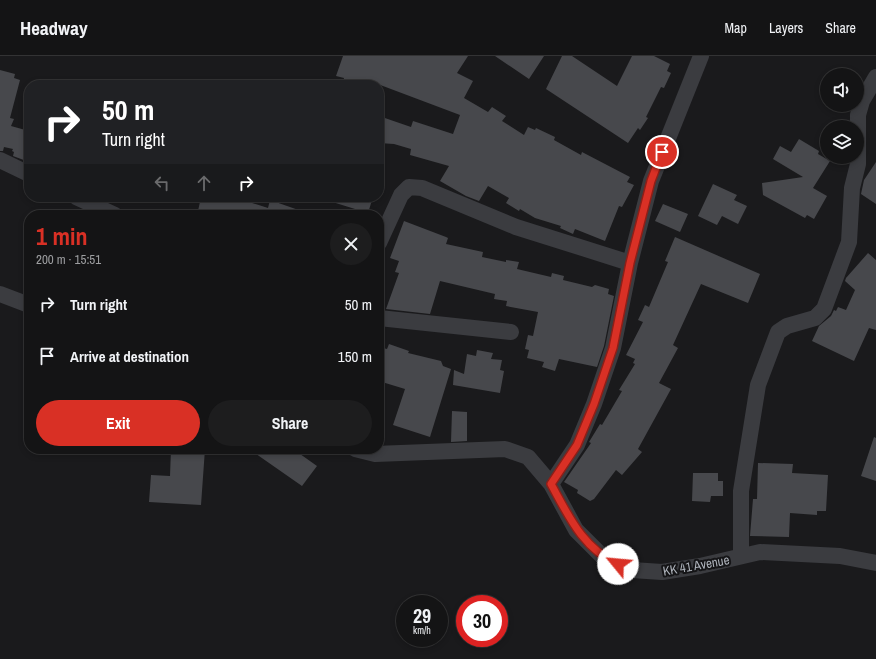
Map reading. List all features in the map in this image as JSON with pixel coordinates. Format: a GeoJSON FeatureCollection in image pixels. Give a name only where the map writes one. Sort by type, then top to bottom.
{"type":"FeatureCollection","features":[{"type":"Feature","properties":{"kind":"street"},"geometry":{"type":"LineString","coordinates":[[551,484],[577,445],[594,404],[613,348],[630,263],[651,181],[701,56]]}},
{"type":"Feature","properties":{"kind":"street"},"geometry":{"type":"LineString","coordinates":[[741,556],[741,491],[758,385],[778,332],[787,326],[815,318],[824,309],[849,242],[852,188],[858,164],[858,115],[862,101],[876,77]]}},
{"type":"Feature","properties":{"kind":"street"},"geometry":{"type":"LineString","coordinates":[[0,160],[24,172]]}},
{"type":"Feature","properties":{"kind":"street"},"geometry":{"type":"LineString","coordinates":[[384,233],[401,194],[409,187],[422,188],[516,227],[630,263]]}},
{"type":"Feature","properties":{"kind":"street"},"geometry":{"type":"LineString","coordinates":[[87,202],[104,210]]}},
{"type":"Feature","properties":{"kind":"street"},"geometry":{"type":"LineString","coordinates":[[0,294],[24,303]]}},
{"type":"Feature","properties":{"kind":"street"},"geometry":{"type":"LineString","coordinates":[[384,319],[511,332]]}},
{"type":"Feature","properties":{"kind":"street","name":"KK 41 Avenue"},"geometry":{"type":"LineString","coordinates":[[384,454],[506,448],[528,458],[551,484],[576,530],[604,558],[632,570],[662,572],[700,566],[760,552],[840,556],[876,563]]}},
{"type":"Feature","properties":{"kind":"building"},"geometry":{"type":"Polygon","coordinates":[[[343,56],[468,56],[457,73],[473,81],[464,98],[488,112],[492,107],[506,116],[502,121],[524,135],[528,127],[535,130],[536,128],[555,137],[554,140],[581,155],[582,152],[630,177],[627,182],[634,185],[622,207],[619,206],[605,241],[575,229],[573,234],[560,228],[561,226],[535,218],[520,209],[519,211],[506,203],[509,198],[488,186],[479,201],[466,196],[440,181],[449,166],[410,155],[411,149],[394,144],[384,143],[384,118],[411,127],[413,121],[453,134],[460,115],[384,86],[384,80],[344,80],[344,78],[336,76],[343,56]]]}},
{"type":"Feature","properties":{"kind":"building"},"geometry":{"type":"Polygon","coordinates":[[[495,56],[544,56],[529,79],[495,56]]]}},
{"type":"Feature","properties":{"kind":"building"},"geometry":{"type":"Polygon","coordinates":[[[562,56],[572,56],[617,86],[632,56],[654,56],[670,64],[667,71],[671,73],[664,88],[661,87],[646,117],[648,118],[640,130],[638,128],[628,143],[546,89],[562,56]]]}},
{"type":"Feature","properties":{"kind":"building"},"geometry":{"type":"Polygon","coordinates":[[[0,70],[15,74],[14,78],[20,80],[10,118],[14,119],[11,126],[24,130],[24,160],[13,156],[13,149],[4,147],[3,151],[0,151],[0,70]]]}},
{"type":"Feature","properties":{"kind":"building"},"geometry":{"type":"Polygon","coordinates":[[[799,139],[819,151],[818,154],[820,155],[820,164],[828,164],[813,188],[827,196],[814,219],[807,215],[805,218],[763,195],[762,183],[803,177],[773,159],[780,146],[791,152],[799,139]]]}},
{"type":"Feature","properties":{"kind":"building"},"geometry":{"type":"Polygon","coordinates":[[[876,162],[876,204],[861,194],[864,180],[876,162]]]}},
{"type":"Feature","properties":{"kind":"building"},"geometry":{"type":"Polygon","coordinates":[[[713,184],[737,195],[734,200],[747,206],[738,224],[722,216],[717,225],[698,216],[713,184]]]}},
{"type":"Feature","properties":{"kind":"building"},"geometry":{"type":"Polygon","coordinates":[[[200,202],[249,202],[268,208],[270,202],[276,202],[298,210],[198,210],[200,202]]]}},
{"type":"Feature","properties":{"kind":"building"},"geometry":{"type":"Polygon","coordinates":[[[332,202],[371,202],[369,210],[358,210],[332,202]]]}},
{"type":"Feature","properties":{"kind":"building"},"geometry":{"type":"Polygon","coordinates":[[[663,204],[688,214],[680,232],[655,221],[663,204]]]}},
{"type":"Feature","properties":{"kind":"building"},"geometry":{"type":"Polygon","coordinates":[[[404,221],[448,238],[446,244],[483,252],[482,257],[506,262],[506,260],[519,262],[517,269],[551,277],[552,273],[564,276],[563,280],[592,287],[595,285],[609,289],[608,294],[614,296],[604,346],[597,367],[559,359],[555,371],[542,367],[544,362],[527,358],[529,350],[525,349],[528,335],[533,336],[538,312],[506,306],[507,301],[494,299],[495,294],[440,281],[430,314],[386,309],[399,273],[395,272],[399,261],[390,258],[404,221]]]}},
{"type":"Feature","properties":{"kind":"building"},"geometry":{"type":"Polygon","coordinates":[[[675,237],[760,274],[748,303],[701,284],[673,345],[678,348],[659,383],[671,389],[638,449],[642,452],[622,475],[616,470],[594,499],[590,501],[577,493],[578,490],[564,482],[591,443],[589,442],[600,424],[602,425],[622,391],[619,390],[635,364],[633,363],[635,359],[626,355],[643,322],[638,320],[645,305],[649,307],[668,262],[665,261],[675,237]]]}},
{"type":"Feature","properties":{"kind":"building"},"geometry":{"type":"Polygon","coordinates":[[[868,253],[876,260],[876,330],[869,328],[854,361],[812,341],[819,326],[831,316],[834,310],[836,311],[838,307],[846,310],[855,290],[845,281],[846,278],[868,253]]]}},
{"type":"Feature","properties":{"kind":"building"},"geometry":{"type":"Polygon","coordinates":[[[389,344],[409,351],[408,353],[441,361],[443,366],[451,369],[430,437],[393,425],[405,389],[384,383],[384,348],[387,349],[389,344]]]}},
{"type":"Feature","properties":{"kind":"building"},"geometry":{"type":"Polygon","coordinates":[[[477,350],[493,353],[491,359],[502,360],[500,370],[504,371],[500,393],[453,385],[454,370],[464,374],[467,354],[476,356],[477,350]]]}},
{"type":"Feature","properties":{"kind":"building"},"geometry":{"type":"Polygon","coordinates":[[[452,411],[467,412],[467,441],[451,442],[452,411]]]}},
{"type":"Feature","properties":{"kind":"building"},"geometry":{"type":"Polygon","coordinates":[[[874,437],[876,438],[876,481],[861,476],[874,437]]]}},
{"type":"Feature","properties":{"kind":"building"},"geometry":{"type":"Polygon","coordinates":[[[171,454],[205,454],[201,505],[149,502],[151,475],[170,476],[171,454]]]}},
{"type":"Feature","properties":{"kind":"building"},"geometry":{"type":"Polygon","coordinates":[[[256,454],[300,454],[317,466],[302,486],[256,454]]]}},
{"type":"Feature","properties":{"kind":"building"},"geometry":{"type":"Polygon","coordinates":[[[758,463],[793,464],[792,473],[828,475],[826,511],[817,511],[817,515],[790,513],[789,537],[750,536],[753,499],[757,499],[758,463]]]}},
{"type":"Feature","properties":{"kind":"building"},"geometry":{"type":"Polygon","coordinates":[[[693,473],[718,473],[718,481],[723,481],[723,496],[711,496],[710,502],[692,501],[693,473]]]}},
{"type":"Feature","properties":{"kind":"route"},"geometry":{"type":"LineString","coordinates":[[618,564],[604,558],[576,530],[551,484],[577,445],[594,404],[613,348],[630,263],[651,181],[662,152]]}}]}
